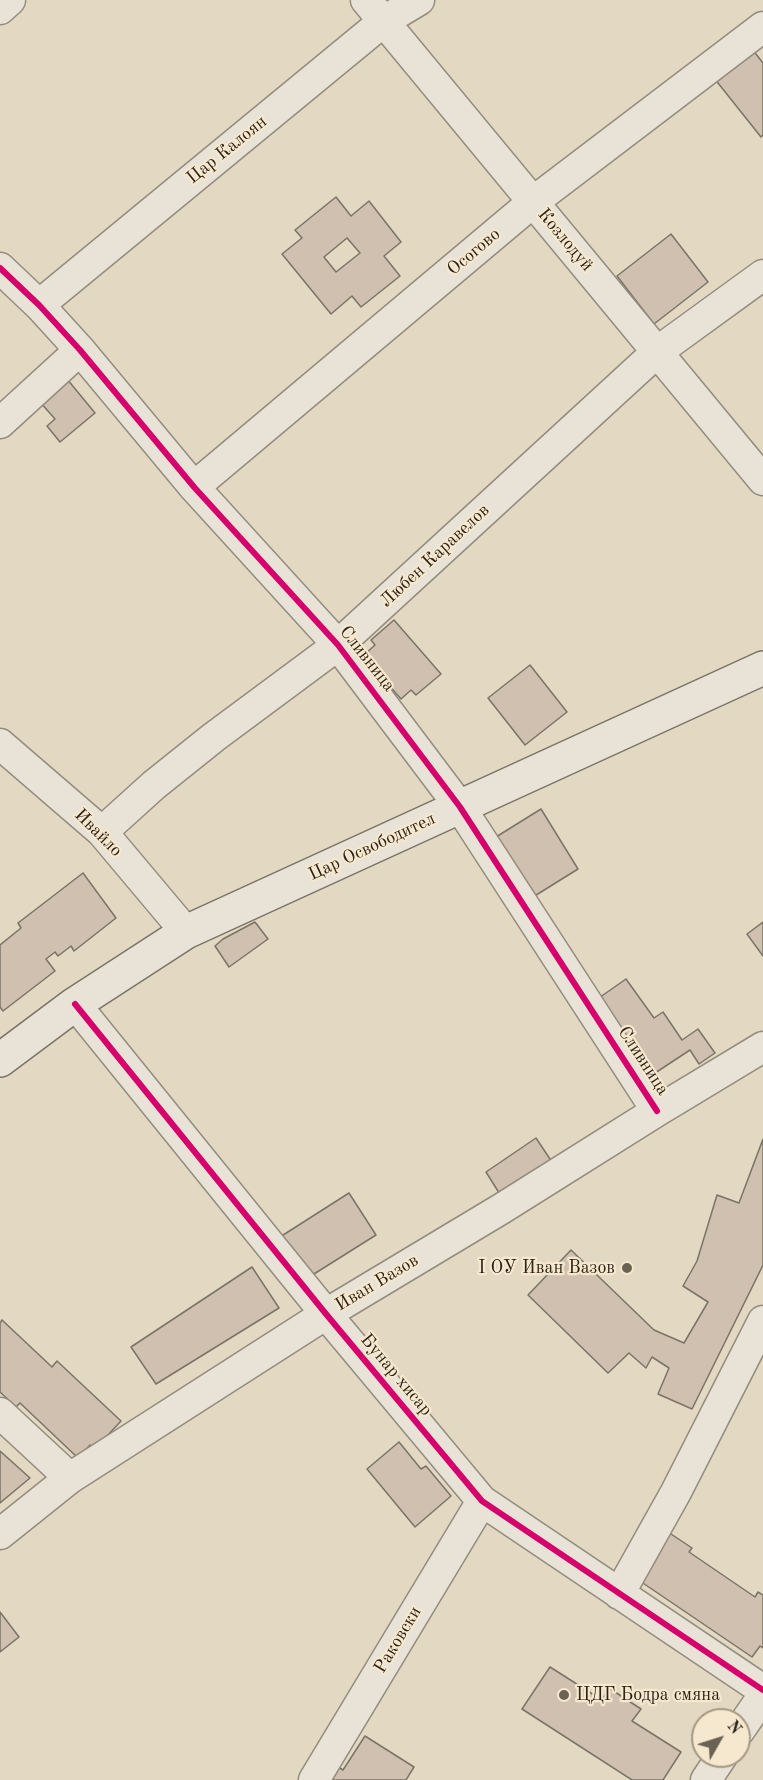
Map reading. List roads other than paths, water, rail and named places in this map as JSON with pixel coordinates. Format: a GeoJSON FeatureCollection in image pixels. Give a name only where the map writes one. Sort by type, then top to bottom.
{"type":"FeatureCollection","features":[{"type":"Feature","properties":{"kind":"main road","name":"Цар Освободител"},"geometry":{"type":"LineString","coordinates":[[0,1059],[75,1004],[186,932],[763,668]]}},
{"type":"Feature","properties":{"kind":"street"},"geometry":{"type":"LineString","coordinates":[[0,9],[10,0]]}},
{"type":"Feature","properties":{"kind":"street","name":"Цар Калоян"},"geometry":{"type":"LineString","coordinates":[[39,305],[375,11],[419,0]]}},
{"type":"Feature","properties":{"kind":"street","name":"Козлодуй"},"geometry":{"type":"LineString","coordinates":[[375,11],[763,480]]}},
{"type":"Feature","properties":{"kind":"street","name":"Осогово"},"geometry":{"type":"LineString","coordinates":[[194,487],[533,202],[763,27]]}},
{"type":"Feature","properties":{"kind":"street","name":"Сливница"},"geometry":{"type":"LineString","coordinates":[[0,268],[39,305],[194,487],[338,645],[460,807],[657,1111]]}},
{"type":"Feature","properties":{"kind":"street","name":"Любен Каравелов"},"geometry":{"type":"LineString","coordinates":[[102,832],[154,785],[214,737],[338,645],[657,352],[763,275]]}},
{"type":"Feature","properties":{"kind":"street"},"geometry":{"type":"LineString","coordinates":[[0,423],[80,351]]}},
{"type":"Feature","properties":{"kind":"street","name":"Ивайло"},"geometry":{"type":"LineString","coordinates":[[0,744],[102,832],[186,932]]}},
{"type":"Feature","properties":{"kind":"street","name":"Бунар хисар"},"geometry":{"type":"LineString","coordinates":[[75,1004],[326,1314],[482,1501],[763,1690]]}},
{"type":"Feature","properties":{"kind":"street","name":"Иван Вазов"},"geometry":{"type":"LineString","coordinates":[[0,1534],[70,1478],[326,1314],[501,1209],[657,1111],[762,1050]]}},
{"type":"Feature","properties":{"kind":"street"},"geometry":{"type":"LineString","coordinates":[[619,1594],[676,1492],[763,1321]]}},
{"type":"Feature","properties":{"kind":"street"},"geometry":{"type":"LineString","coordinates":[[0,1413],[70,1478]]}},
{"type":"Feature","properties":{"kind":"street","name":"Раковски"},"geometry":{"type":"LineString","coordinates":[[314,1780],[482,1501]]}},
{"type":"Feature","properties":{"kind":"street"},"geometry":{"type":"LineString","coordinates":[[751,1714],[763,1696]]}},
{"type":"Feature","properties":{"kind":"place","name":"I ОУ Иван Вазов"},"geometry":{"type":"Point","coordinates":[627,1268]}},
{"type":"Feature","properties":{"kind":"place","name":"ЦДГ Бодра смяна"},"geometry":{"type":"Point","coordinates":[564,1695]}}]}
